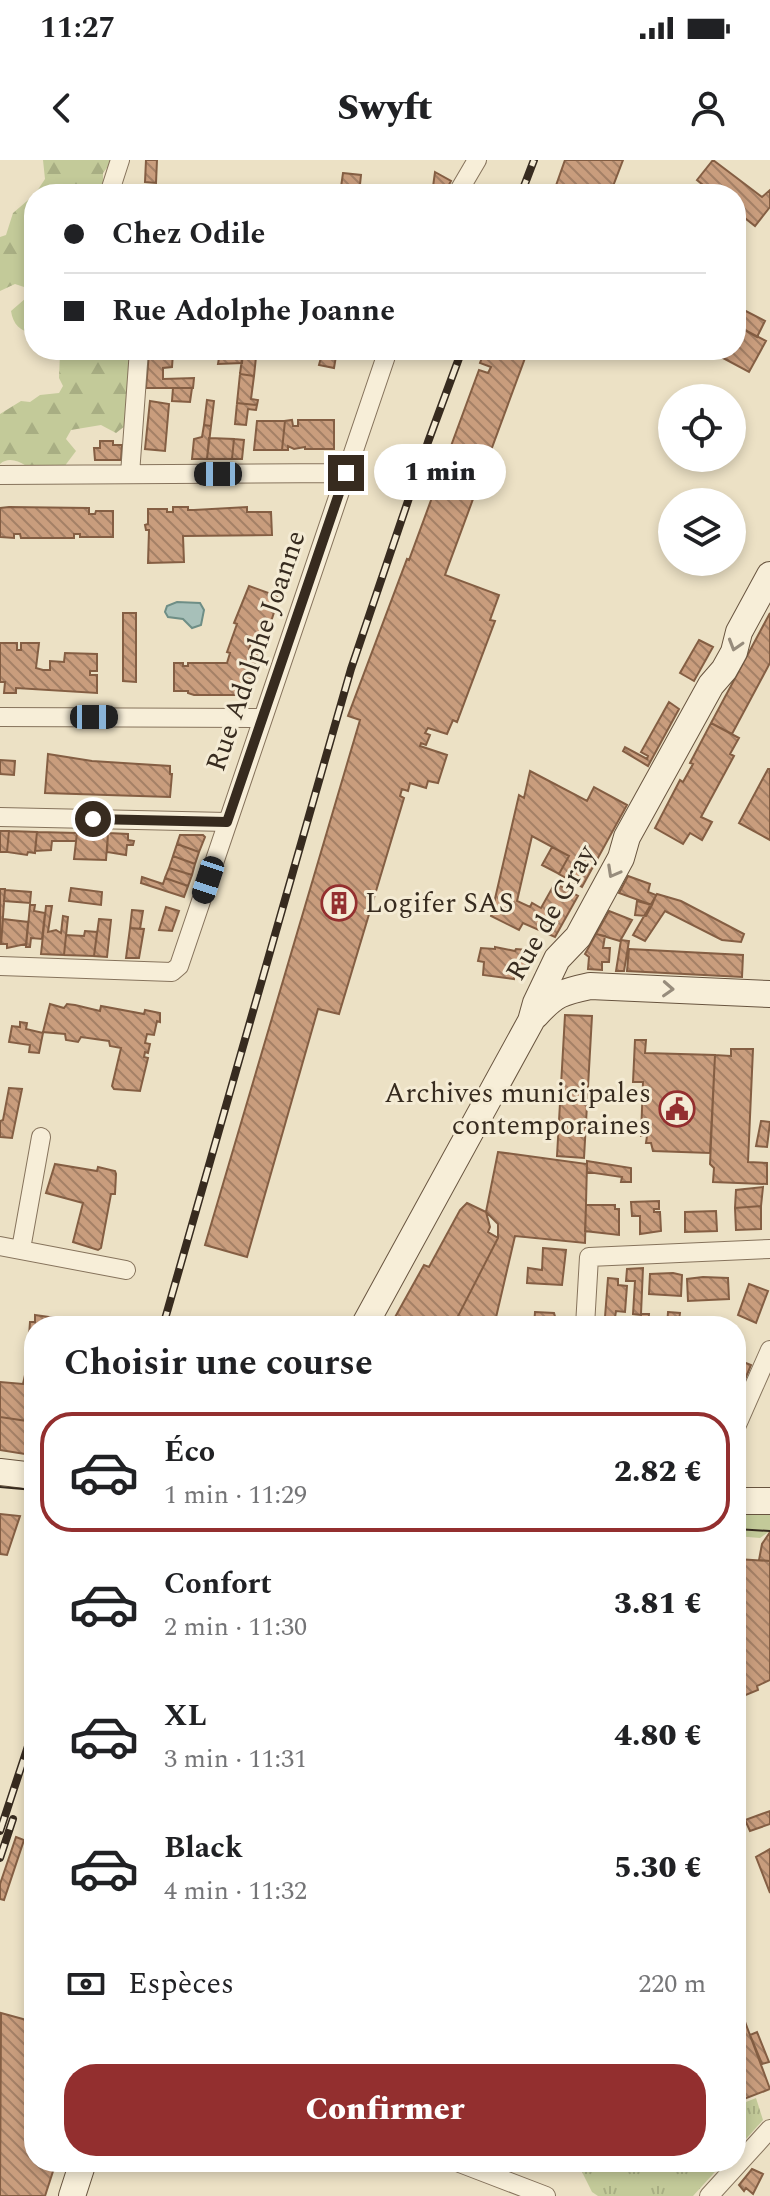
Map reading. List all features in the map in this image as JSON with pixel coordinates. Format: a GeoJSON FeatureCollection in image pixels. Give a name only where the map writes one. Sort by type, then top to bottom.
{"type":"FeatureCollection","features":[{"type":"Feature","properties":{"kind":"main road","name":"Rue de Gray"},"geometry":{"type":"LineString","coordinates":[[369,1316],[531,1021],[557,959],[578,937],[621,858],[627,837],[711,685],[734,652],[739,632],[770,575]]}},
{"type":"Feature","properties":{"kind":"main road"},"geometry":{"type":"LineString","coordinates":[[578,937],[568,965],[569,973],[571,979],[590,986]]}},
{"type":"Feature","properties":{"kind":"main road"},"geometry":{"type":"LineString","coordinates":[[531,1021],[561,992],[590,986],[770,994]]}},
{"type":"Feature","properties":{"kind":"main road"},"geometry":{"type":"LineString","coordinates":[[0,1472],[24,1475]]}},
{"type":"Feature","properties":{"kind":"main road"},"geometry":{"type":"LineString","coordinates":[[746,1498],[770,1501]]}},
{"type":"Feature","properties":{"kind":"main road"},"geometry":{"type":"LineString","coordinates":[[72,2196],[80,2172]]}},
{"type":"Feature","properties":{"kind":"street"},"geometry":{"type":"LineString","coordinates":[[112,184],[120,160]]}},
{"type":"Feature","properties":{"kind":"street"},"geometry":{"type":"LineString","coordinates":[[463,184],[477,160]]}},
{"type":"Feature","properties":{"kind":"street"},"geometry":{"type":"LineString","coordinates":[[130,474],[138,360]]}},
{"type":"Feature","properties":{"kind":"street","name":"Rue Adolphe Joanne"},"geometry":{"type":"LineString","coordinates":[[0,966],[176,970],[385,360]]}},
{"type":"Feature","properties":{"kind":"street"},"geometry":{"type":"LineString","coordinates":[[0,475],[346,473]]}},
{"type":"Feature","properties":{"kind":"street"},"geometry":{"type":"LineString","coordinates":[[0,717],[262,718]]}},
{"type":"Feature","properties":{"kind":"street"},"geometry":{"type":"LineString","coordinates":[[0,817],[227,822]]}},
{"type":"Feature","properties":{"kind":"street"},"geometry":{"type":"LineString","coordinates":[[21,1249],[41,1137]]}},
{"type":"Feature","properties":{"kind":"street"},"geometry":{"type":"LineString","coordinates":[[0,1246],[126,1270]]}},
{"type":"Feature","properties":{"kind":"street"},"geometry":{"type":"LineString","coordinates":[[586,1316],[589,1257],[770,1249]]}},
{"type":"Feature","properties":{"kind":"street"},"geometry":{"type":"LineString","coordinates":[[746,1404],[770,1350]]}},
{"type":"Feature","properties":{"kind":"street"},"geometry":{"type":"LineString","coordinates":[[746,2155],[770,2129]]}},
{"type":"Feature","properties":{"kind":"street"},"geometry":{"type":"LineString","coordinates":[[483,2172],[546,2196]]}},
{"type":"Feature","properties":{"kind":"street"},"geometry":{"type":"LineString","coordinates":[[709,2196],[731,2172]]}},
{"type":"Feature","properties":{"kind":"green space"},"geometry":{"type":"Polygon","coordinates":[[[43,160],[113,160],[103,173],[103,184],[42,184],[45,179],[43,160]]]}},
{"type":"Feature","properties":{"kind":"green space"},"geometry":{"type":"Polygon","coordinates":[[[24,204],[24,287],[15,284],[0,291],[0,237],[6,235],[13,213],[24,204]]]}},
{"type":"Feature","properties":{"kind":"green space"},"geometry":{"type":"Polygon","coordinates":[[[24,300],[24,330],[13,320],[11,311],[24,300]]]}},
{"type":"Feature","properties":{"kind":"green space"},"geometry":{"type":"Polygon","coordinates":[[[60,360],[135,360],[125,426],[116,433],[101,425],[71,430],[66,439],[76,451],[61,471],[40,475],[15,461],[0,464],[0,414],[21,401],[30,402],[40,395],[59,393],[63,386],[59,378],[60,360]]]}},
{"type":"Feature","properties":{"kind":"green space"},"geometry":{"type":"Polygon","coordinates":[[[770,1510],[770,1531],[760,1538],[746,1537],[746,1511],[770,1510]]]}},
{"type":"Feature","properties":{"kind":"green space"},"geometry":{"type":"Polygon","coordinates":[[[756,2098],[763,2120],[746,2139],[746,2102],[756,2098]]]}},
{"type":"Feature","properties":{"kind":"green space"},"geometry":{"type":"Polygon","coordinates":[[[582,2172],[715,2172],[693,2196],[598,2196],[592,2192],[582,2172]]]}},
{"type":"Feature","properties":{"kind":"water"},"geometry":{"type":"Polygon","coordinates":[[[177,602],[200,603],[204,610],[201,625],[192,628],[183,619],[168,617],[165,612],[167,606],[177,602]]]}},
{"type":"Feature","properties":{"kind":"building"},"geometry":{"type":"Polygon","coordinates":[[[146,160],[157,160],[156,183],[145,182],[146,160]]]}},
{"type":"Feature","properties":{"kind":"building"},"geometry":{"type":"Polygon","coordinates":[[[565,160],[623,160],[614,184],[557,184],[565,160]]]}},
{"type":"Feature","properties":{"kind":"building"},"geometry":{"type":"Polygon","coordinates":[[[713,160],[745,184],[702,184],[697,180],[713,160]]]}},
{"type":"Feature","properties":{"kind":"building"},"geometry":{"type":"Polygon","coordinates":[[[435,172],[451,181],[449,184],[433,184],[435,172]]]}},
{"type":"Feature","properties":{"kind":"building"},"geometry":{"type":"Polygon","coordinates":[[[343,173],[361,175],[360,184],[341,184],[343,173]]]}},
{"type":"Feature","properties":{"kind":"building"},"geometry":{"type":"Polygon","coordinates":[[[746,185],[762,197],[770,190],[770,207],[755,226],[746,219],[746,185]]]}},
{"type":"Feature","properties":{"kind":"building"},"geometry":{"type":"Polygon","coordinates":[[[746,311],[765,321],[757,337],[746,331],[746,311]]]}},
{"type":"Feature","properties":{"kind":"building"},"geometry":{"type":"Polygon","coordinates":[[[746,331],[766,341],[749,372],[727,360],[746,360],[746,331]]]}},
{"type":"Feature","properties":{"kind":"building"},"geometry":{"type":"Polygon","coordinates":[[[148,360],[172,360],[172,367],[163,368],[163,379],[194,378],[193,388],[146,388],[148,360]]]}},
{"type":"Feature","properties":{"kind":"building"},"geometry":{"type":"Polygon","coordinates":[[[219,360],[242,360],[242,363],[218,364],[219,360]]]}},
{"type":"Feature","properties":{"kind":"building"},"geometry":{"type":"Polygon","coordinates":[[[242,360],[256,360],[254,376],[240,374],[242,360]]]}},
{"type":"Feature","properties":{"kind":"building"},"geometry":{"type":"Polygon","coordinates":[[[320,360],[335,360],[334,368],[319,365],[320,360]]]}},
{"type":"Feature","properties":{"kind":"building","name":"Logifer SAS"},"geometry":{"type":"Polygon","coordinates":[[[481,360],[524,360],[445,575],[499,595],[490,620],[495,621],[457,722],[453,720],[447,734],[428,728],[425,733],[430,735],[426,745],[421,743],[420,746],[447,755],[438,783],[428,781],[426,788],[410,783],[408,791],[402,789],[400,796],[404,798],[339,1014],[318,1009],[247,1257],[205,1245],[360,720],[348,716],[479,370],[488,373],[491,367],[480,363],[481,360]]]}},
{"type":"Feature","properties":{"kind":"building"},"geometry":{"type":"Polygon","coordinates":[[[240,374],[254,376],[251,399],[258,400],[257,405],[237,403],[240,374]]]}},
{"type":"Feature","properties":{"kind":"building"},"geometry":{"type":"Polygon","coordinates":[[[173,388],[192,388],[190,402],[172,401],[173,388]]]}},
{"type":"Feature","properties":{"kind":"building"},"geometry":{"type":"Polygon","coordinates":[[[207,400],[214,401],[211,426],[204,425],[207,400]]]}},
{"type":"Feature","properties":{"kind":"building"},"geometry":{"type":"Polygon","coordinates":[[[150,401],[169,404],[165,451],[145,449],[150,401]]]}},
{"type":"Feature","properties":{"kind":"building"},"geometry":{"type":"Polygon","coordinates":[[[237,403],[257,405],[256,410],[248,409],[246,425],[235,424],[237,403]]]}},
{"type":"Feature","properties":{"kind":"building"},"geometry":{"type":"Polygon","coordinates":[[[292,420],[293,426],[298,426],[298,420],[334,420],[334,449],[294,449],[288,446],[288,450],[282,450],[285,421],[292,420]]]}},
{"type":"Feature","properties":{"kind":"building"},"geometry":{"type":"Polygon","coordinates":[[[257,421],[285,421],[282,450],[254,450],[257,421]]]}},
{"type":"Feature","properties":{"kind":"building"},"geometry":{"type":"Polygon","coordinates":[[[204,425],[211,426],[207,459],[192,459],[194,439],[202,437],[204,425]]]}},
{"type":"Feature","properties":{"kind":"building"},"geometry":{"type":"Polygon","coordinates":[[[209,438],[234,439],[232,459],[207,459],[209,438]]]}},
{"type":"Feature","properties":{"kind":"building"},"geometry":{"type":"Polygon","coordinates":[[[234,439],[244,440],[242,459],[232,459],[234,439]]]}},
{"type":"Feature","properties":{"kind":"building"},"geometry":{"type":"Polygon","coordinates":[[[100,441],[122,445],[121,460],[95,460],[94,448],[100,448],[100,441]]]}},
{"type":"Feature","properties":{"kind":"building"},"geometry":{"type":"Polygon","coordinates":[[[173,507],[194,510],[247,507],[247,512],[271,512],[272,535],[183,536],[184,562],[148,563],[149,530],[145,525],[148,524],[148,509],[173,512],[173,507]]]}},
{"type":"Feature","properties":{"kind":"building"},"geometry":{"type":"Polygon","coordinates":[[[0,508],[89,508],[89,514],[113,511],[113,537],[80,537],[80,534],[74,534],[74,538],[21,538],[20,534],[14,534],[14,538],[0,537],[0,508]]]}},
{"type":"Feature","properties":{"kind":"building"},"geometry":{"type":"Polygon","coordinates":[[[249,586],[277,596],[274,603],[277,603],[269,628],[266,627],[264,632],[267,633],[265,639],[260,637],[258,642],[252,640],[249,649],[258,652],[247,689],[236,692],[236,695],[194,695],[188,691],[174,691],[174,663],[188,666],[188,663],[227,663],[230,653],[227,652],[237,624],[234,623],[249,586]]]}},
{"type":"Feature","properties":{"kind":"building"},"geometry":{"type":"Polygon","coordinates":[[[123,613],[136,613],[136,682],[123,681],[123,613]]]}},
{"type":"Feature","properties":{"kind":"building"},"geometry":{"type":"Polygon","coordinates":[[[770,613],[770,663],[732,734],[711,723],[770,613]]]}},
{"type":"Feature","properties":{"kind":"building"},"geometry":{"type":"Polygon","coordinates":[[[699,640],[713,647],[694,681],[680,673],[699,640]]]}},
{"type":"Feature","properties":{"kind":"building"},"geometry":{"type":"Polygon","coordinates":[[[0,643],[17,643],[17,650],[21,650],[21,643],[39,643],[36,668],[43,670],[50,670],[50,661],[64,662],[65,653],[97,654],[97,671],[90,671],[90,675],[97,675],[97,693],[16,688],[16,693],[4,693],[5,682],[0,682],[0,643]]]}},
{"type":"Feature","properties":{"kind":"building"},"geometry":{"type":"Polygon","coordinates":[[[669,702],[679,709],[648,766],[623,751],[625,747],[647,759],[648,756],[641,752],[669,702]]]}},
{"type":"Feature","properties":{"kind":"building"},"geometry":{"type":"Polygon","coordinates":[[[711,723],[739,738],[730,754],[734,756],[701,817],[712,822],[702,840],[690,833],[683,844],[655,828],[680,780],[683,782],[693,764],[690,763],[711,723]]]}},
{"type":"Feature","properties":{"kind":"building"},"geometry":{"type":"Polygon","coordinates":[[[48,754],[92,761],[170,766],[170,797],[45,793],[48,754]]]}},
{"type":"Feature","properties":{"kind":"building"},"geometry":{"type":"Polygon","coordinates":[[[0,760],[15,761],[14,775],[0,774],[0,760]]]}},
{"type":"Feature","properties":{"kind":"building"},"geometry":{"type":"Polygon","coordinates":[[[770,769],[770,840],[739,823],[770,769]]]}},
{"type":"Feature","properties":{"kind":"building"},"geometry":{"type":"Polygon","coordinates":[[[530,771],[587,801],[594,787],[627,805],[582,887],[559,874],[569,856],[532,836],[517,901],[541,908],[555,883],[578,896],[555,937],[523,923],[519,930],[491,916],[519,795],[524,798],[530,771]]]}},
{"type":"Feature","properties":{"kind":"building"},"geometry":{"type":"Polygon","coordinates":[[[0,831],[9,831],[7,852],[0,852],[0,831]]]}},
{"type":"Feature","properties":{"kind":"building"},"geometry":{"type":"Polygon","coordinates":[[[9,831],[37,832],[35,853],[7,852],[9,831]]]}},
{"type":"Feature","properties":{"kind":"building"},"geometry":{"type":"Polygon","coordinates":[[[37,832],[77,833],[76,841],[52,841],[51,850],[35,851],[37,832]]]}},
{"type":"Feature","properties":{"kind":"building"},"geometry":{"type":"Polygon","coordinates":[[[77,833],[108,833],[106,860],[74,859],[77,833]]]}},
{"type":"Feature","properties":{"kind":"building"},"geometry":{"type":"Polygon","coordinates":[[[108,833],[128,834],[128,840],[134,841],[133,845],[127,845],[126,855],[107,852],[108,833]]]}},
{"type":"Feature","properties":{"kind":"building"},"geometry":{"type":"Polygon","coordinates":[[[180,835],[203,835],[205,837],[199,852],[177,844],[180,835]]]}},
{"type":"Feature","properties":{"kind":"building"},"geometry":{"type":"Polygon","coordinates":[[[177,844],[199,852],[195,864],[173,856],[177,844]]]}},
{"type":"Feature","properties":{"kind":"building"},"geometry":{"type":"Polygon","coordinates":[[[552,847],[569,856],[559,874],[542,865],[552,847]]]}},
{"type":"Feature","properties":{"kind":"building"},"geometry":{"type":"Polygon","coordinates":[[[173,856],[195,864],[192,875],[169,868],[173,856]]]}},
{"type":"Feature","properties":{"kind":"building"},"geometry":{"type":"Polygon","coordinates":[[[169,868],[192,875],[188,886],[165,878],[169,868]]]}},
{"type":"Feature","properties":{"kind":"building"},"geometry":{"type":"Polygon","coordinates":[[[628,876],[650,884],[648,892],[656,895],[652,905],[619,893],[628,876]]]}},
{"type":"Feature","properties":{"kind":"building"},"geometry":{"type":"Polygon","coordinates":[[[142,877],[163,884],[165,878],[188,886],[184,897],[141,883],[142,877]]]}},
{"type":"Feature","properties":{"kind":"building"},"geometry":{"type":"Polygon","coordinates":[[[71,888],[102,892],[101,905],[69,901],[71,888]]]}},
{"type":"Feature","properties":{"kind":"building"},"geometry":{"type":"Polygon","coordinates":[[[0,889],[5,889],[1,944],[0,944],[0,889]]]}},
{"type":"Feature","properties":{"kind":"building"},"geometry":{"type":"Polygon","coordinates":[[[5,890],[31,892],[30,903],[4,901],[5,890]]]}},
{"type":"Feature","properties":{"kind":"building"},"geometry":{"type":"Polygon","coordinates":[[[657,894],[681,901],[744,934],[741,942],[722,940],[665,911],[645,941],[633,935],[657,894]]]}},
{"type":"Feature","properties":{"kind":"building"},"geometry":{"type":"Polygon","coordinates":[[[637,901],[652,905],[646,916],[635,915],[637,901]]]}},
{"type":"Feature","properties":{"kind":"building"},"geometry":{"type":"Polygon","coordinates":[[[30,905],[35,905],[34,911],[45,913],[42,939],[31,938],[30,947],[26,947],[30,905]]]}},
{"type":"Feature","properties":{"kind":"building"},"geometry":{"type":"Polygon","coordinates":[[[46,906],[52,906],[48,932],[56,930],[61,933],[63,916],[68,917],[64,955],[41,954],[46,906]]]}},
{"type":"Feature","properties":{"kind":"building"},"geometry":{"type":"Polygon","coordinates":[[[166,907],[179,911],[172,931],[159,930],[166,907]]]}},
{"type":"Feature","properties":{"kind":"building"},"geometry":{"type":"Polygon","coordinates":[[[132,910],[143,911],[140,929],[130,928],[132,910]]]}},
{"type":"Feature","properties":{"kind":"building"},"geometry":{"type":"Polygon","coordinates":[[[609,911],[632,920],[620,941],[596,934],[609,911]]]}},
{"type":"Feature","properties":{"kind":"building"},"geometry":{"type":"Polygon","coordinates":[[[3,919],[28,922],[26,944],[7,948],[7,944],[1,944],[3,919]]]}},
{"type":"Feature","properties":{"kind":"building"},"geometry":{"type":"Polygon","coordinates":[[[99,919],[111,920],[107,957],[94,956],[99,919]]]}},
{"type":"Feature","properties":{"kind":"building"},"geometry":{"type":"Polygon","coordinates":[[[130,928],[144,929],[139,958],[126,958],[130,928]]]}},
{"type":"Feature","properties":{"kind":"building"},"geometry":{"type":"Polygon","coordinates":[[[85,931],[97,932],[94,956],[64,955],[66,935],[84,936],[85,931]]]}},
{"type":"Feature","properties":{"kind":"building"},"geometry":{"type":"Polygon","coordinates":[[[596,934],[605,936],[603,948],[610,948],[609,962],[602,962],[602,970],[588,969],[589,957],[585,954],[596,934]]]}},
{"type":"Feature","properties":{"kind":"building"},"geometry":{"type":"Polygon","coordinates":[[[621,940],[629,941],[624,971],[616,971],[621,940]]]}},
{"type":"Feature","properties":{"kind":"building"},"geometry":{"type":"Polygon","coordinates":[[[481,948],[528,950],[524,973],[514,973],[514,979],[483,975],[484,962],[478,961],[481,948]]]}},
{"type":"Feature","properties":{"kind":"building"},"geometry":{"type":"Polygon","coordinates":[[[629,949],[743,955],[742,977],[627,971],[629,949]]]}},
{"type":"Feature","properties":{"kind":"building"},"geometry":{"type":"Polygon","coordinates":[[[50,1004],[64,1008],[67,1004],[75,1005],[100,1011],[101,1006],[144,1014],[145,1010],[160,1013],[154,1035],[147,1034],[145,1043],[150,1044],[148,1053],[145,1052],[144,1057],[148,1058],[140,1091],[114,1089],[112,1086],[121,1048],[110,1046],[109,1041],[81,1037],[78,1042],[66,1040],[65,1034],[43,1032],[50,1004]]]}},
{"type":"Feature","properties":{"kind":"building"},"geometry":{"type":"Polygon","coordinates":[[[565,1015],[592,1016],[584,1158],[557,1156],[565,1015]]]}},
{"type":"Feature","properties":{"kind":"building"},"geometry":{"type":"Polygon","coordinates":[[[20,1022],[27,1023],[26,1029],[43,1033],[39,1053],[29,1052],[30,1045],[9,1042],[12,1026],[20,1027],[20,1022]]]}},
{"type":"Feature","properties":{"kind":"building","name":"Archives municipales contemporaines"},"geometry":{"type":"Polygon","coordinates":[[[635,1040],[646,1040],[645,1053],[715,1055],[710,1153],[653,1151],[651,1143],[646,1143],[647,1136],[641,1136],[643,1082],[633,1082],[635,1040]]]}},
{"type":"Feature","properties":{"kind":"building"},"geometry":{"type":"Polygon","coordinates":[[[731,1049],[753,1049],[748,1162],[767,1163],[767,1184],[713,1182],[714,1168],[710,1164],[715,1055],[731,1056],[731,1049]]]}},
{"type":"Feature","properties":{"kind":"building"},"geometry":{"type":"Polygon","coordinates":[[[9,1088],[22,1089],[12,1138],[0,1137],[0,1121],[3,1120],[9,1088]]]}},
{"type":"Feature","properties":{"kind":"building"},"geometry":{"type":"Polygon","coordinates":[[[761,1121],[770,1122],[767,1147],[756,1146],[761,1121]]]}},
{"type":"Feature","properties":{"kind":"building"},"geometry":{"type":"Polygon","coordinates":[[[498,1152],[587,1164],[585,1243],[515,1236],[496,1316],[458,1316],[498,1238],[498,1224],[486,1212],[498,1152]]]}},
{"type":"Feature","properties":{"kind":"building"},"geometry":{"type":"Polygon","coordinates":[[[587,1161],[631,1168],[631,1182],[621,1182],[622,1177],[587,1172],[587,1161]]]}},
{"type":"Feature","properties":{"kind":"building"},"geometry":{"type":"Polygon","coordinates":[[[55,1164],[115,1171],[115,1194],[111,1194],[101,1248],[98,1250],[73,1242],[83,1203],[46,1193],[55,1164]]]}},
{"type":"Feature","properties":{"kind":"building"},"geometry":{"type":"Polygon","coordinates":[[[763,1187],[761,1206],[735,1208],[736,1190],[763,1187]]]}},
{"type":"Feature","properties":{"kind":"building"},"geometry":{"type":"Polygon","coordinates":[[[659,1201],[659,1209],[654,1209],[654,1212],[660,1212],[661,1231],[640,1234],[640,1216],[632,1216],[631,1202],[659,1201]]]}},
{"type":"Feature","properties":{"kind":"building"},"geometry":{"type":"Polygon","coordinates":[[[467,1203],[486,1212],[490,1227],[488,1232],[498,1238],[458,1316],[396,1316],[424,1265],[429,1267],[460,1210],[467,1203]]]}},
{"type":"Feature","properties":{"kind":"building"},"geometry":{"type":"Polygon","coordinates":[[[586,1205],[615,1205],[615,1209],[619,1209],[619,1235],[585,1231],[586,1205]]]}},
{"type":"Feature","properties":{"kind":"building"},"geometry":{"type":"Polygon","coordinates":[[[761,1206],[761,1229],[736,1230],[735,1208],[761,1206]]]}},
{"type":"Feature","properties":{"kind":"building"},"geometry":{"type":"Polygon","coordinates":[[[716,1211],[717,1231],[685,1232],[685,1212],[716,1211]]]}},
{"type":"Feature","properties":{"kind":"building"},"geometry":{"type":"Polygon","coordinates":[[[543,1248],[566,1250],[562,1285],[527,1283],[528,1268],[542,1270],[543,1248]]]}},
{"type":"Feature","properties":{"kind":"building"},"geometry":{"type":"Polygon","coordinates":[[[643,1268],[641,1314],[649,1316],[633,1314],[635,1281],[626,1281],[627,1269],[643,1268]]]}},
{"type":"Feature","properties":{"kind":"building"},"geometry":{"type":"Polygon","coordinates":[[[650,1274],[682,1275],[681,1296],[649,1294],[650,1274]]]}},
{"type":"Feature","properties":{"kind":"building"},"geometry":{"type":"Polygon","coordinates":[[[608,1278],[618,1279],[618,1285],[627,1286],[625,1312],[616,1311],[615,1316],[605,1316],[608,1278]]]}},
{"type":"Feature","properties":{"kind":"building"},"geometry":{"type":"Polygon","coordinates":[[[728,1278],[729,1299],[688,1301],[687,1279],[728,1278]]]}},
{"type":"Feature","properties":{"kind":"building"},"geometry":{"type":"Polygon","coordinates":[[[749,1284],[768,1291],[756,1323],[738,1315],[749,1284]]]}},
{"type":"Feature","properties":{"kind":"building"},"geometry":{"type":"Polygon","coordinates":[[[535,1312],[554,1313],[555,1316],[535,1316],[535,1312]]]}},
{"type":"Feature","properties":{"kind":"building"},"geometry":{"type":"Polygon","coordinates":[[[668,1312],[680,1313],[680,1316],[668,1316],[668,1312]]]}},
{"type":"Feature","properties":{"kind":"building"},"geometry":{"type":"Polygon","coordinates":[[[24,1380],[24,1421],[0,1417],[0,1382],[23,1384],[24,1380]]]}},
{"type":"Feature","properties":{"kind":"building"},"geometry":{"type":"Polygon","coordinates":[[[0,1417],[24,1421],[24,1454],[0,1450],[0,1417]]]}},
{"type":"Feature","properties":{"kind":"building"},"geometry":{"type":"Polygon","coordinates":[[[0,1514],[20,1516],[7,1555],[0,1554],[0,1514]]]}},
{"type":"Feature","properties":{"kind":"building"},"geometry":{"type":"Polygon","coordinates":[[[770,1532],[770,1561],[759,1560],[762,1544],[770,1532]]]}},
{"type":"Feature","properties":{"kind":"building"},"geometry":{"type":"Polygon","coordinates":[[[746,1560],[770,1561],[770,1680],[757,1686],[758,1690],[746,1695],[746,1560]]]}},
{"type":"Feature","properties":{"kind":"building"},"geometry":{"type":"Polygon","coordinates":[[[770,1811],[770,1824],[750,1831],[746,1820],[770,1811]]]}},
{"type":"Feature","properties":{"kind":"building"},"geometry":{"type":"Polygon","coordinates":[[[16,1837],[24,1840],[4,1900],[0,1899],[0,1884],[16,1837]]]}},
{"type":"Feature","properties":{"kind":"building"},"geometry":{"type":"Polygon","coordinates":[[[770,1849],[770,1893],[756,1857],[770,1849]]]}},
{"type":"Feature","properties":{"kind":"building"},"geometry":{"type":"Polygon","coordinates":[[[1,2013],[24,2019],[24,2172],[53,2172],[45,2196],[0,2196],[1,2013]]]}},
{"type":"Feature","properties":{"kind":"building"},"geometry":{"type":"Polygon","coordinates":[[[746,2024],[770,2089],[746,2098],[746,2024]]]}},
{"type":"Feature","properties":{"kind":"building"},"geometry":{"type":"Polygon","coordinates":[[[757,2032],[769,2062],[762,2064],[750,2035],[757,2032]]]}},
{"type":"Feature","properties":{"kind":"building"},"geometry":{"type":"Polygon","coordinates":[[[752,2169],[763,2174],[753,2194],[739,2185],[752,2169]]]}},
{"type":"Feature","properties":{"kind":"tram line"},"geometry":{"type":"LineString","coordinates":[[0,1487],[24,1489]]}},
{"type":"Feature","properties":{"kind":"tram line"},"geometry":{"type":"LineString","coordinates":[[746,1530],[770,1531]]}},
{"type":"Feature","properties":{"kind":"railway"},"geometry":{"type":"LineString","coordinates":[[525,184],[534,160]]}},
{"type":"Feature","properties":{"kind":"railway"},"geometry":{"type":"LineString","coordinates":[[166,1316],[351,669],[458,360]]}},
{"type":"Feature","properties":{"kind":"railway"},"geometry":{"type":"LineString","coordinates":[[0,1831],[24,1758]]}},
{"type":"Feature","properties":{"kind":"railway"},"geometry":{"type":"LineString","coordinates":[[0,1858],[13,1819]]}},
{"type":"Feature","properties":{"kind":"place","name":"Logifer SAS"},"geometry":{"type":"Point","coordinates":[339,903]}},
{"type":"Feature","properties":{"kind":"place","name":"Archives municipales contemporaines"},"geometry":{"type":"Point","coordinates":[677,1109]}},
{"type":"Feature","properties":{"kind":"route"},"geometry":{"type":"LineString","coordinates":[[93,819],[227,822],[346,473]]}}]}
